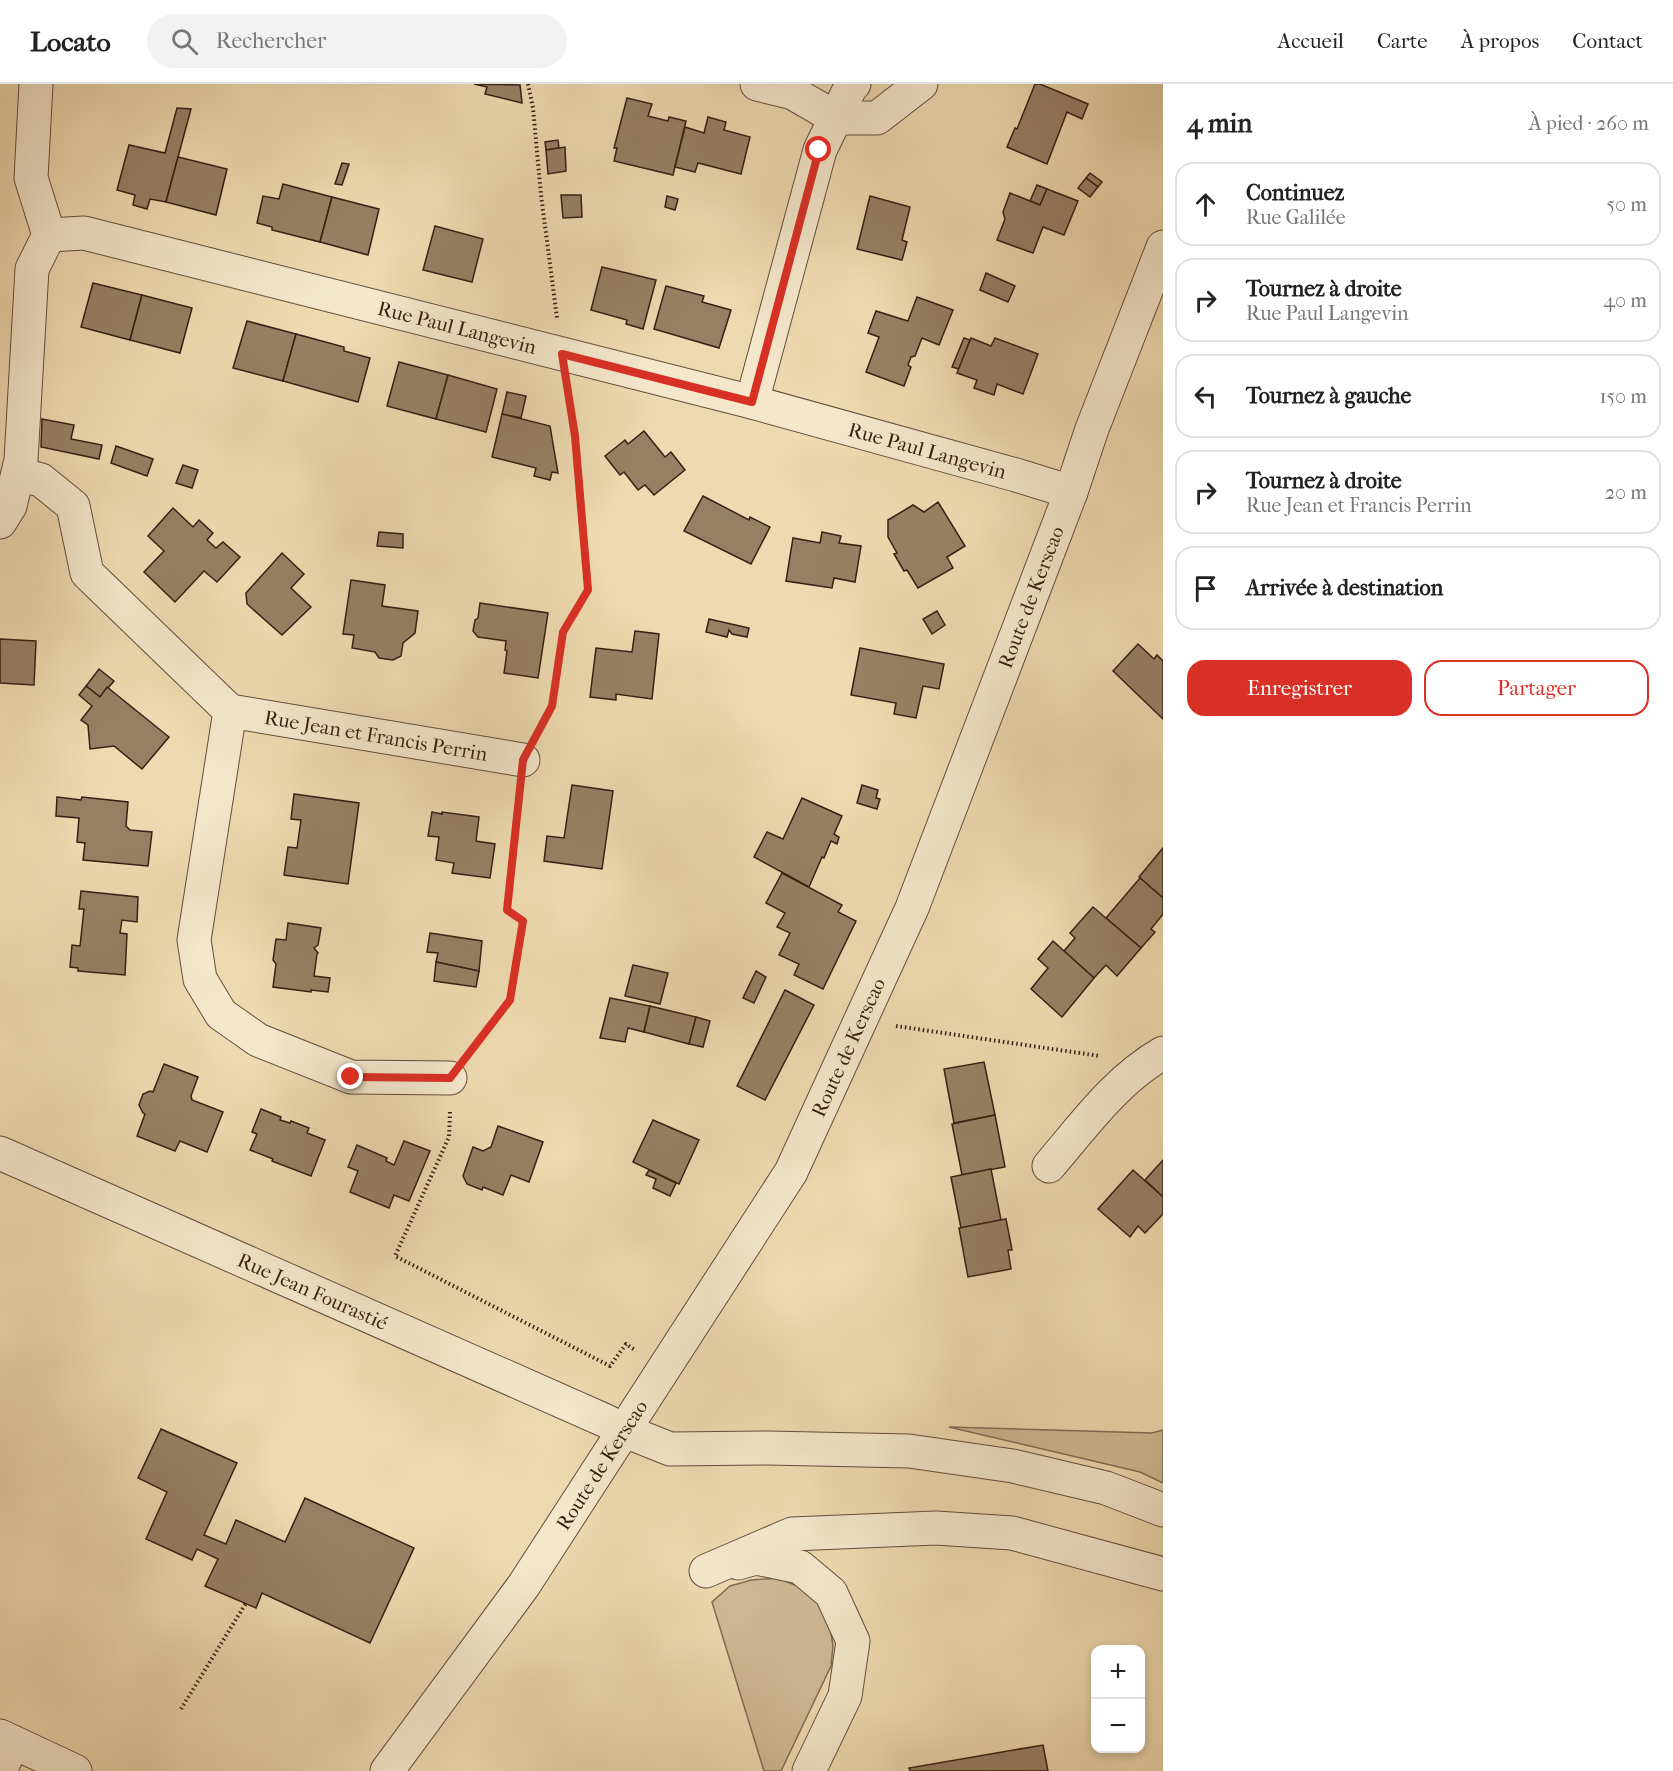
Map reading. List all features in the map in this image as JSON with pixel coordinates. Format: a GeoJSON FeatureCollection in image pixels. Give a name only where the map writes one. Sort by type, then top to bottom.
{"type":"FeatureCollection","features":[{"type":"Feature","properties":{"kind":"street"},"geometry":{"type":"LineString","coordinates":[[0,522],[10,506],[21,460],[32,268],[49,235],[31,178],[36,84]]}},
{"type":"Feature","properties":{"kind":"street"},"geometry":{"type":"LineString","coordinates":[[757,84],[793,93],[836,117],[877,118],[921,84]]}},
{"type":"Feature","properties":{"kind":"street"},"geometry":{"type":"LineString","coordinates":[[752,402],[819,150],[850,86],[854,84]]}},
{"type":"Feature","properties":{"kind":"street","name":"Rue Paul Langevin"},"geometry":{"type":"LineString","coordinates":[[49,235],[84,233],[752,402],[1071,492]]}},
{"type":"Feature","properties":{"kind":"street","name":"Route de Kerscao"},"geometry":{"type":"LineString","coordinates":[[387,1771],[524,1585],[791,1172],[912,908],[1163,247]]}},
{"type":"Feature","properties":{"kind":"street"},"geometry":{"type":"LineString","coordinates":[[18,474],[41,480],[73,506],[87,573],[230,711],[195,940],[200,979],[221,1014],[258,1040],[351,1077],[450,1078]]}},
{"type":"Feature","properties":{"kind":"street","name":"Rue Jean et Francis Perrin"},"geometry":{"type":"LineString","coordinates":[[230,711],[523,760]]}},
{"type":"Feature","properties":{"kind":"street"},"geometry":{"type":"LineString","coordinates":[[1049,1166],[1111,1093],[1154,1058]]}},
{"type":"Feature","properties":{"kind":"street","name":"Rue Jean Fourastié"},"geometry":{"type":"LineString","coordinates":[[0,1153],[670,1449],[768,1448],[909,1451],[1013,1466],[1106,1488],[1163,1510]]}},
{"type":"Feature","properties":{"kind":"street"},"geometry":{"type":"LineString","coordinates":[[809,1771],[845,1696],[853,1641],[831,1593],[800,1568],[756,1558],[697,1578],[792,1534],[936,1528],[1012,1533],[1163,1574]]}},
{"type":"Feature","properties":{"kind":"street"},"geometry":{"type":"LineString","coordinates":[[5,1750],[75,1771]]}},
{"type":"Feature","properties":{"kind":"path"},"geometry":{"type":"LineString","coordinates":[[528,84],[533,108],[541,195],[562,354],[575,436],[588,590],[563,632],[552,706],[523,760],[507,910],[523,921],[510,1000],[450,1078],[449,1137],[395,1256],[610,1366],[626,1344],[635,1350],[631,1357]]}},
{"type":"Feature","properties":{"kind":"path"},"geometry":{"type":"LineString","coordinates":[[860,1021],[1154,1058]]}},
{"type":"Feature","properties":{"kind":"path"},"geometry":{"type":"LineString","coordinates":[[181,1709],[246,1603]]}},
{"type":"Feature","properties":{"kind":"shaded area"},"geometry":{"type":"Polygon","coordinates":[[[949,1427],[1152,1433],[1163,1430],[1163,1483],[1140,1472],[949,1427]]]}},
{"type":"Feature","properties":{"kind":"shaded area"},"geometry":{"type":"Polygon","coordinates":[[[778,1578],[802,1588],[818,1602],[829,1622],[833,1645],[831,1666],[781,1771],[764,1771],[712,1602],[730,1586],[751,1580],[778,1578]]]}},
{"type":"Feature","properties":{"kind":"building"},"geometry":{"type":"Polygon","coordinates":[[[474,84],[520,85],[522,103],[485,94],[487,87],[474,84]]]}},
{"type":"Feature","properties":{"kind":"building"},"geometry":{"type":"Polygon","coordinates":[[[1035,84],[1088,104],[1082,119],[1067,112],[1047,164],[1007,147],[1015,128],[1017,129],[1035,84]]]}},
{"type":"Feature","properties":{"kind":"building"},"geometry":{"type":"Polygon","coordinates":[[[627,98],[652,104],[648,116],[668,121],[669,117],[686,121],[673,175],[614,161],[617,148],[614,148],[627,98]]]}},
{"type":"Feature","properties":{"kind":"building"},"geometry":{"type":"Polygon","coordinates":[[[177,108],[191,109],[166,202],[150,199],[147,209],[133,205],[135,195],[117,190],[129,145],[165,153],[177,108]]]}},
{"type":"Feature","properties":{"kind":"building"},"geometry":{"type":"Polygon","coordinates":[[[708,117],[726,122],[724,130],[750,137],[741,174],[698,163],[695,172],[675,167],[685,127],[704,133],[708,117]]]}},
{"type":"Feature","properties":{"kind":"building"},"geometry":{"type":"Polygon","coordinates":[[[558,140],[559,148],[546,150],[545,142],[558,140]]]}},
{"type":"Feature","properties":{"kind":"building"},"geometry":{"type":"Polygon","coordinates":[[[565,147],[566,171],[548,174],[546,150],[565,147]]]}},
{"type":"Feature","properties":{"kind":"building"},"geometry":{"type":"Polygon","coordinates":[[[178,157],[227,169],[216,215],[166,202],[178,157]]]}},
{"type":"Feature","properties":{"kind":"building"},"geometry":{"type":"Polygon","coordinates":[[[342,163],[349,164],[342,185],[335,184],[342,163]]]}},
{"type":"Feature","properties":{"kind":"building"},"geometry":{"type":"Polygon","coordinates":[[[1090,173],[1102,182],[1098,187],[1086,178],[1090,173]]]}},
{"type":"Feature","properties":{"kind":"building"},"geometry":{"type":"Polygon","coordinates":[[[1086,178],[1098,187],[1090,197],[1078,188],[1086,178]]]}},
{"type":"Feature","properties":{"kind":"building"},"geometry":{"type":"Polygon","coordinates":[[[283,184],[332,197],[320,242],[272,230],[272,227],[257,223],[263,196],[279,199],[283,184]]]}},
{"type":"Feature","properties":{"kind":"building"},"geometry":{"type":"Polygon","coordinates":[[[1037,185],[1047,189],[1040,205],[1030,201],[1037,185]]]}},
{"type":"Feature","properties":{"kind":"building"},"geometry":{"type":"Polygon","coordinates":[[[1047,189],[1078,201],[1064,235],[1043,227],[1033,253],[997,240],[1005,219],[1003,212],[1010,193],[1040,205],[1047,189]]]}},
{"type":"Feature","properties":{"kind":"building"},"geometry":{"type":"Polygon","coordinates":[[[561,195],[581,195],[582,217],[563,218],[561,195]]]}},
{"type":"Feature","properties":{"kind":"building"},"geometry":{"type":"Polygon","coordinates":[[[667,196],[678,199],[675,210],[665,207],[667,196]]]}},
{"type":"Feature","properties":{"kind":"building"},"geometry":{"type":"Polygon","coordinates":[[[870,196],[910,207],[902,240],[907,242],[902,260],[857,249],[870,196]]]}},
{"type":"Feature","properties":{"kind":"building"},"geometry":{"type":"Polygon","coordinates":[[[332,197],[379,209],[368,255],[320,242],[332,197]]]}},
{"type":"Feature","properties":{"kind":"building"},"geometry":{"type":"Polygon","coordinates":[[[435,226],[483,239],[472,282],[423,270],[435,226]]]}},
{"type":"Feature","properties":{"kind":"building"},"geometry":{"type":"Polygon","coordinates":[[[602,267],[656,280],[643,329],[626,324],[627,320],[591,310],[602,267]]]}},
{"type":"Feature","properties":{"kind":"building"},"geometry":{"type":"Polygon","coordinates":[[[986,273],[1015,286],[1008,302],[980,290],[986,273]]]}},
{"type":"Feature","properties":{"kind":"building"},"geometry":{"type":"Polygon","coordinates":[[[93,283],[142,295],[130,340],[81,327],[93,283]]]}},
{"type":"Feature","properties":{"kind":"building"},"geometry":{"type":"Polygon","coordinates":[[[666,286],[704,296],[702,302],[731,310],[719,348],[654,329],[666,286]]]}},
{"type":"Feature","properties":{"kind":"building"},"geometry":{"type":"Polygon","coordinates":[[[142,295],[192,308],[180,353],[130,340],[142,295]]]}},
{"type":"Feature","properties":{"kind":"building"},"geometry":{"type":"Polygon","coordinates":[[[917,297],[953,310],[939,345],[922,338],[915,356],[911,357],[908,365],[911,367],[904,386],[866,372],[879,337],[868,333],[876,311],[908,321],[917,297]]]}},
{"type":"Feature","properties":{"kind":"building"},"geometry":{"type":"Polygon","coordinates":[[[247,321],[296,334],[283,381],[233,368],[247,321]]]}},
{"type":"Feature","properties":{"kind":"building"},"geometry":{"type":"Polygon","coordinates":[[[296,334],[344,347],[344,351],[370,358],[358,402],[283,381],[296,334]]]}},
{"type":"Feature","properties":{"kind":"building"},"geometry":{"type":"Polygon","coordinates":[[[964,338],[970,340],[959,369],[952,367],[964,338]]]}},
{"type":"Feature","properties":{"kind":"building"},"geometry":{"type":"Polygon","coordinates":[[[971,338],[991,346],[995,338],[1038,354],[1023,394],[997,384],[994,395],[974,388],[977,380],[957,373],[971,338]]]}},
{"type":"Feature","properties":{"kind":"building"},"geometry":{"type":"Polygon","coordinates":[[[399,362],[448,375],[436,419],[387,406],[399,362]]]}},
{"type":"Feature","properties":{"kind":"building"},"geometry":{"type":"Polygon","coordinates":[[[448,375],[497,389],[486,432],[436,419],[448,375]]]}},
{"type":"Feature","properties":{"kind":"building"},"geometry":{"type":"Polygon","coordinates":[[[507,392],[526,396],[521,418],[502,414],[507,392]]]}},
{"type":"Feature","properties":{"kind":"building"},"geometry":{"type":"Polygon","coordinates":[[[502,414],[550,426],[558,473],[552,472],[550,480],[534,476],[536,468],[492,457],[502,414]]]}},
{"type":"Feature","properties":{"kind":"building"},"geometry":{"type":"Polygon","coordinates":[[[42,419],[74,425],[71,439],[102,445],[99,459],[41,447],[42,419]]]}},
{"type":"Feature","properties":{"kind":"building"},"geometry":{"type":"Polygon","coordinates":[[[644,431],[665,457],[671,452],[685,470],[654,495],[645,485],[638,490],[624,472],[620,475],[605,456],[625,440],[628,444],[644,431]]]}},
{"type":"Feature","properties":{"kind":"building"},"geometry":{"type":"Polygon","coordinates":[[[116,446],[153,459],[147,476],[111,463],[116,446]]]}},
{"type":"Feature","properties":{"kind":"building"},"geometry":{"type":"Polygon","coordinates":[[[183,465],[198,470],[192,488],[176,483],[183,465]]]}},
{"type":"Feature","properties":{"kind":"building"},"geometry":{"type":"Polygon","coordinates":[[[703,496],[749,520],[750,517],[770,527],[751,564],[684,531],[703,496]]]}},
{"type":"Feature","properties":{"kind":"building"},"geometry":{"type":"Polygon","coordinates":[[[938,502],[965,546],[947,557],[953,568],[918,588],[894,554],[897,553],[888,537],[888,520],[913,505],[924,512],[938,502]]]}},
{"type":"Feature","properties":{"kind":"building"},"geometry":{"type":"Polygon","coordinates":[[[173,508],[193,527],[199,520],[213,533],[207,540],[216,548],[223,542],[240,557],[217,582],[204,571],[175,602],[144,572],[164,551],[148,536],[173,508]]]}},
{"type":"Feature","properties":{"kind":"building"},"geometry":{"type":"Polygon","coordinates":[[[379,532],[403,534],[403,548],[377,546],[379,532]]]}},
{"type":"Feature","properties":{"kind":"building"},"geometry":{"type":"Polygon","coordinates":[[[822,532],[841,536],[839,543],[861,546],[855,582],[834,578],[832,588],[786,581],[793,538],[820,543],[822,532]]]}},
{"type":"Feature","properties":{"kind":"building"},"geometry":{"type":"Polygon","coordinates":[[[282,553],[304,574],[291,588],[311,607],[282,635],[247,604],[246,593],[282,553]]]}},
{"type":"Feature","properties":{"kind":"building"},"geometry":{"type":"Polygon","coordinates":[[[351,580],[385,585],[382,606],[418,611],[415,633],[403,643],[401,656],[393,660],[379,658],[375,652],[352,648],[354,635],[343,634],[351,580]]]}},
{"type":"Feature","properties":{"kind":"building"},"geometry":{"type":"Polygon","coordinates":[[[480,603],[548,613],[538,678],[504,673],[506,641],[478,637],[473,631],[480,603]]]}},
{"type":"Feature","properties":{"kind":"building"},"geometry":{"type":"Polygon","coordinates":[[[937,611],[945,625],[932,634],[923,619],[937,611]]]}},
{"type":"Feature","properties":{"kind":"building"},"geometry":{"type":"Polygon","coordinates":[[[709,619],[749,628],[747,637],[732,634],[729,630],[727,637],[706,632],[709,619]]]}},
{"type":"Feature","properties":{"kind":"building"},"geometry":{"type":"Polygon","coordinates":[[[635,631],[659,634],[652,699],[616,694],[616,700],[590,697],[596,648],[632,652],[635,631]]]}},
{"type":"Feature","properties":{"kind":"building"},"geometry":{"type":"Polygon","coordinates":[[[0,639],[36,641],[34,685],[0,683],[0,639]]]}},
{"type":"Feature","properties":{"kind":"building"},"geometry":{"type":"Polygon","coordinates":[[[1138,644],[1154,659],[1157,655],[1163,661],[1163,719],[1113,671],[1138,644]]]}},
{"type":"Feature","properties":{"kind":"building"},"geometry":{"type":"Polygon","coordinates":[[[860,648],[944,664],[939,689],[923,686],[916,718],[894,714],[896,703],[851,695],[860,648]]]}},
{"type":"Feature","properties":{"kind":"building"},"geometry":{"type":"Polygon","coordinates":[[[99,669],[114,681],[100,697],[86,686],[99,669]]]}},
{"type":"Feature","properties":{"kind":"building"},"geometry":{"type":"Polygon","coordinates":[[[86,686],[100,697],[107,687],[169,737],[142,769],[114,746],[90,749],[88,725],[81,720],[92,706],[79,695],[86,686]]]}},
{"type":"Feature","properties":{"kind":"building"},"geometry":{"type":"Polygon","coordinates":[[[572,785],[613,791],[602,869],[544,861],[547,836],[564,838],[572,785]]]}},
{"type":"Feature","properties":{"kind":"building"},"geometry":{"type":"Polygon","coordinates":[[[862,785],[878,790],[876,798],[880,799],[877,809],[857,803],[862,785]]]}},
{"type":"Feature","properties":{"kind":"building"},"geometry":{"type":"Polygon","coordinates":[[[294,794],[359,803],[348,884],[284,875],[288,847],[297,848],[301,820],[291,819],[294,794]]]}},
{"type":"Feature","properties":{"kind":"building"},"geometry":{"type":"Polygon","coordinates":[[[57,797],[128,802],[126,826],[130,830],[152,832],[148,866],[83,860],[85,843],[77,842],[79,818],[56,816],[57,797]]]}},
{"type":"Feature","properties":{"kind":"building"},"geometry":{"type":"Polygon","coordinates":[[[802,798],[842,816],[834,834],[839,837],[837,844],[831,841],[809,887],[754,857],[767,832],[783,839],[802,798]]]}},
{"type":"Feature","properties":{"kind":"building"},"geometry":{"type":"Polygon","coordinates":[[[432,812],[479,817],[476,841],[495,844],[490,878],[452,873],[454,863],[436,860],[439,837],[428,836],[432,812]]]}},
{"type":"Feature","properties":{"kind":"building"},"geometry":{"type":"Polygon","coordinates":[[[1163,848],[1163,898],[1139,877],[1163,848]]]}},
{"type":"Feature","properties":{"kind":"building"},"geometry":{"type":"Polygon","coordinates":[[[782,873],[842,905],[838,912],[856,921],[823,989],[794,975],[799,964],[779,955],[790,933],[777,927],[785,913],[766,903],[782,873]]]}},
{"type":"Feature","properties":{"kind":"building"},"geometry":{"type":"Polygon","coordinates":[[[1140,878],[1163,898],[1163,914],[1151,929],[1155,932],[1141,948],[1106,918],[1140,878]]]}},
{"type":"Feature","properties":{"kind":"building"},"geometry":{"type":"Polygon","coordinates":[[[81,891],[138,897],[137,922],[122,920],[120,933],[127,934],[125,975],[78,971],[78,968],[70,967],[72,945],[80,946],[84,909],[79,909],[81,891]]]}},
{"type":"Feature","properties":{"kind":"building"},"geometry":{"type":"Polygon","coordinates":[[[1093,907],[1141,948],[1117,976],[1106,965],[1094,978],[1064,951],[1075,938],[1070,933],[1093,907]]]}},
{"type":"Feature","properties":{"kind":"building"},"geometry":{"type":"Polygon","coordinates":[[[288,923],[321,928],[318,945],[314,948],[318,953],[314,976],[330,978],[328,992],[273,987],[276,939],[286,940],[288,923]]]}},
{"type":"Feature","properties":{"kind":"building"},"geometry":{"type":"Polygon","coordinates":[[[430,933],[482,941],[479,971],[436,962],[438,953],[427,952],[430,933]]]}},
{"type":"Feature","properties":{"kind":"building"},"geometry":{"type":"Polygon","coordinates":[[[1053,941],[1094,978],[1062,1017],[1031,989],[1048,968],[1038,959],[1053,941]]]}},
{"type":"Feature","properties":{"kind":"building"},"geometry":{"type":"Polygon","coordinates":[[[436,962],[479,971],[476,987],[434,981],[436,962]]]}},
{"type":"Feature","properties":{"kind":"building"},"geometry":{"type":"Polygon","coordinates":[[[633,965],[668,973],[660,1004],[625,996],[633,965]]]}},
{"type":"Feature","properties":{"kind":"building"},"geometry":{"type":"Polygon","coordinates":[[[756,971],[766,977],[754,1003],[743,998],[756,971]]]}},
{"type":"Feature","properties":{"kind":"building"},"geometry":{"type":"Polygon","coordinates":[[[785,990],[814,1005],[765,1100],[737,1086],[785,990]]]}},
{"type":"Feature","properties":{"kind":"building"},"geometry":{"type":"Polygon","coordinates":[[[610,998],[650,1006],[644,1032],[628,1028],[625,1042],[600,1038],[610,998]]]}},
{"type":"Feature","properties":{"kind":"building"},"geometry":{"type":"Polygon","coordinates":[[[650,1006],[696,1017],[689,1044],[644,1032],[650,1006]]]}},
{"type":"Feature","properties":{"kind":"building"},"geometry":{"type":"Polygon","coordinates":[[[696,1017],[710,1021],[703,1047],[689,1044],[696,1017]]]}},
{"type":"Feature","properties":{"kind":"building"},"geometry":{"type":"Polygon","coordinates":[[[984,1062],[995,1115],[954,1123],[944,1069],[984,1062]]]}},
{"type":"Feature","properties":{"kind":"building"},"geometry":{"type":"Polygon","coordinates":[[[164,1064],[198,1077],[191,1096],[192,1100],[223,1112],[207,1152],[180,1141],[175,1151],[137,1136],[145,1114],[139,1105],[143,1094],[153,1092],[164,1064]]]}},
{"type":"Feature","properties":{"kind":"building"},"geometry":{"type":"Polygon","coordinates":[[[261,1109],[281,1117],[280,1120],[290,1123],[291,1121],[309,1128],[307,1133],[325,1140],[311,1176],[250,1150],[257,1134],[252,1132],[261,1109]]]}},
{"type":"Feature","properties":{"kind":"building"},"geometry":{"type":"Polygon","coordinates":[[[995,1115],[1005,1167],[962,1175],[952,1124],[995,1115]]]}},
{"type":"Feature","properties":{"kind":"building"},"geometry":{"type":"Polygon","coordinates":[[[653,1120],[699,1140],[679,1184],[633,1162],[653,1120]]]}},
{"type":"Feature","properties":{"kind":"building"},"geometry":{"type":"Polygon","coordinates":[[[498,1126],[543,1142],[529,1182],[511,1175],[503,1195],[483,1187],[482,1190],[467,1184],[463,1176],[473,1147],[483,1151],[491,1147],[498,1126]]]}},
{"type":"Feature","properties":{"kind":"building"},"geometry":{"type":"Polygon","coordinates":[[[404,1141],[430,1151],[409,1201],[394,1195],[389,1208],[350,1192],[358,1171],[348,1167],[357,1145],[387,1158],[386,1161],[394,1165],[404,1141]]]}},
{"type":"Feature","properties":{"kind":"building"},"geometry":{"type":"Polygon","coordinates":[[[1163,1160],[1163,1197],[1145,1180],[1163,1160]]]}},
{"type":"Feature","properties":{"kind":"building"},"geometry":{"type":"Polygon","coordinates":[[[991,1169],[1001,1220],[961,1228],[951,1177],[991,1169]]]}},
{"type":"Feature","properties":{"kind":"building"},"geometry":{"type":"Polygon","coordinates":[[[649,1170],[676,1183],[670,1196],[653,1188],[656,1179],[646,1175],[649,1170]]]}},
{"type":"Feature","properties":{"kind":"building"},"geometry":{"type":"Polygon","coordinates":[[[1133,1170],[1163,1197],[1163,1214],[1145,1233],[1138,1226],[1130,1237],[1098,1209],[1133,1170]]]}},
{"type":"Feature","properties":{"kind":"building"},"geometry":{"type":"Polygon","coordinates":[[[1006,1219],[1012,1250],[1008,1250],[1011,1269],[968,1277],[959,1228],[1006,1219]]]}},
{"type":"Feature","properties":{"kind":"building"},"geometry":{"type":"Polygon","coordinates":[[[161,1429],[237,1463],[204,1535],[226,1544],[236,1520],[285,1542],[305,1498],[414,1548],[370,1643],[262,1593],[256,1608],[205,1586],[218,1559],[197,1549],[192,1560],[146,1539],[167,1492],[138,1478],[161,1429]]]}},
{"type":"Feature","properties":{"kind":"building"},"geometry":{"type":"Polygon","coordinates":[[[1043,1745],[1048,1771],[910,1771],[909,1768],[1043,1745]]]}},
{"type":"Feature","properties":{"kind":"route"},"geometry":{"type":"LineString","coordinates":[[351,1077],[450,1078],[510,1000],[523,921],[507,910],[523,760],[552,706],[563,632],[588,590],[575,436],[562,354],[752,402],[819,150]]}}]}
